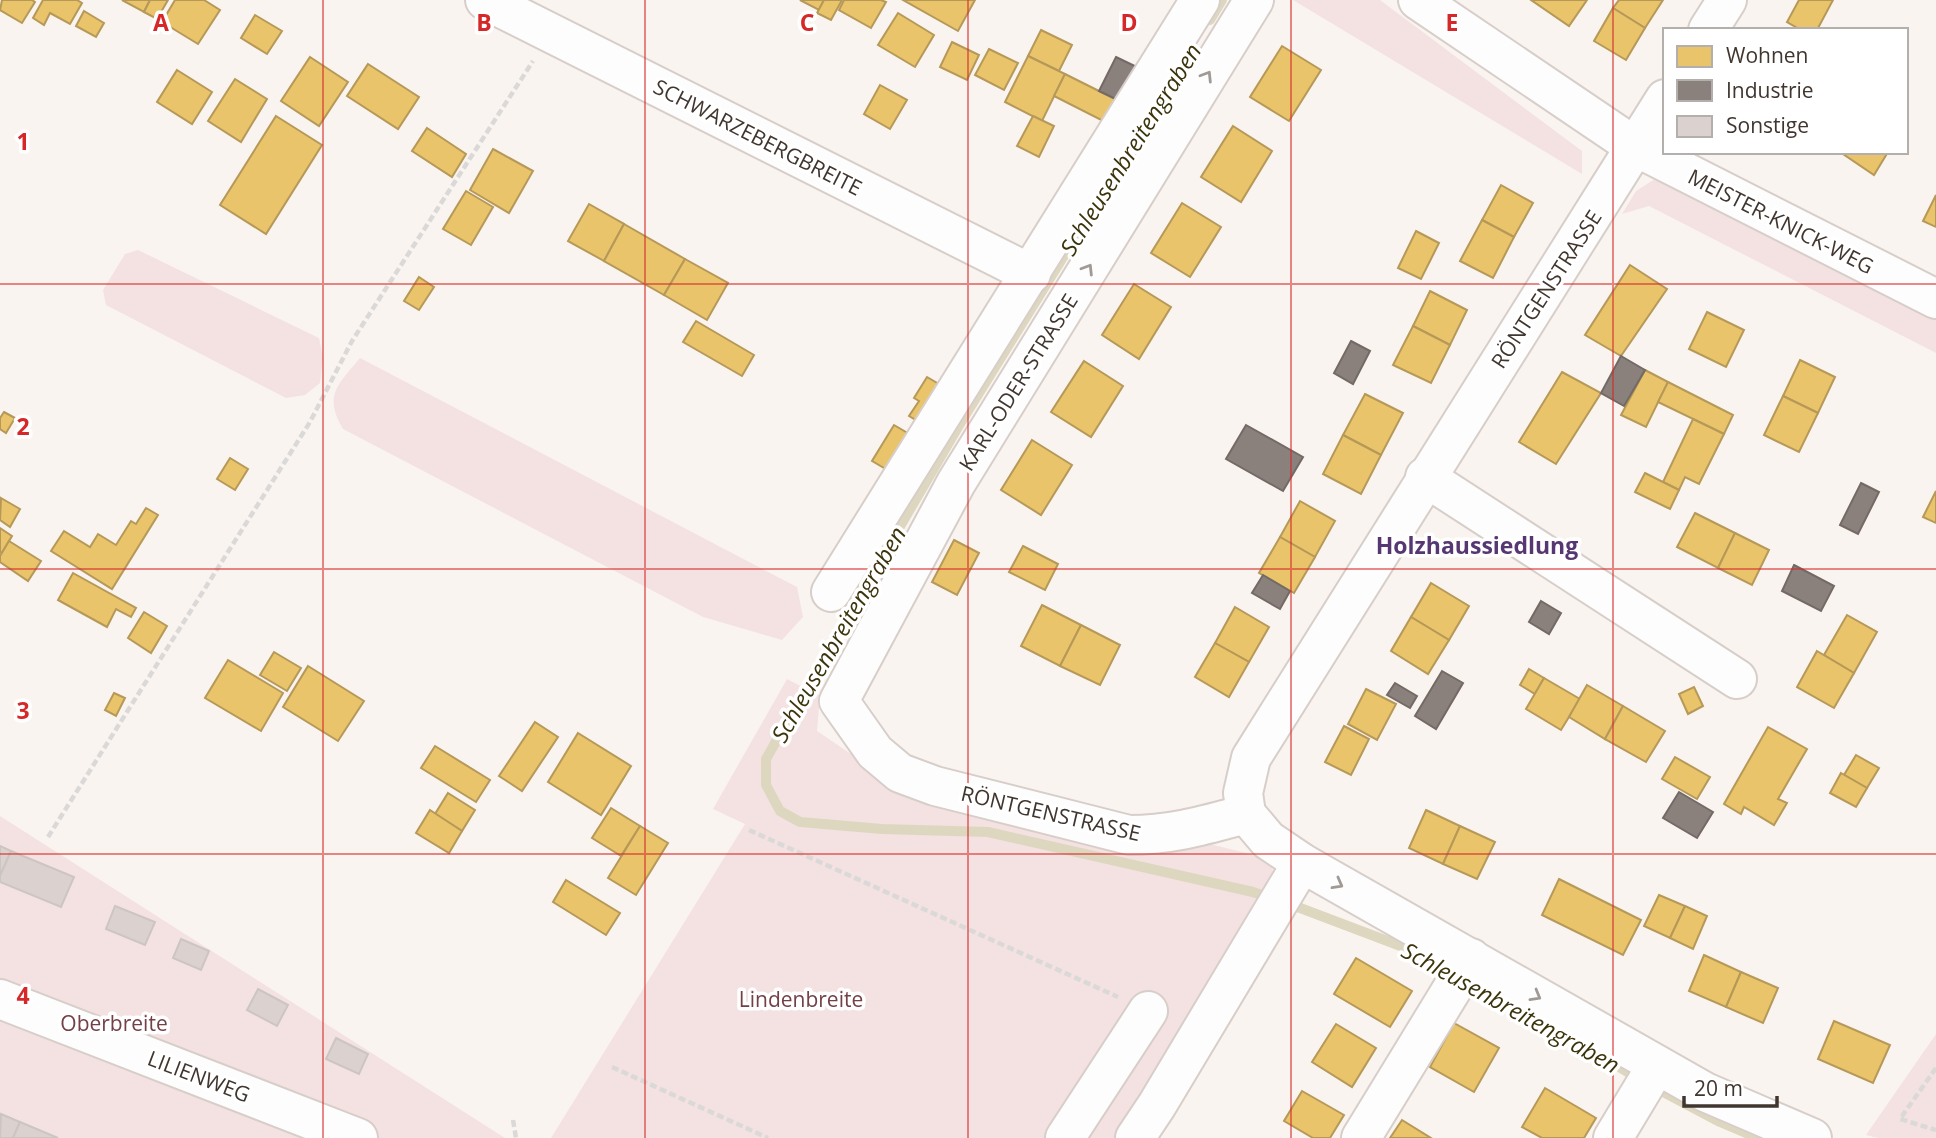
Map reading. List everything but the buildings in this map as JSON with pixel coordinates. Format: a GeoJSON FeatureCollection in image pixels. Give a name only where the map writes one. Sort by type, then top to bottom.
{"type":"FeatureCollection","features":[{"type":"Feature","properties":{"kind":"street","name":"SCHWARZEBERGBREITE"},"geometry":{"type":"LineString","coordinates":[[485,0],[1031,274]]}},
{"type":"Feature","properties":{"kind":"street"},"geometry":{"type":"LineString","coordinates":[[831,592],[1200,0]]}},
{"type":"Feature","properties":{"kind":"street","name":"KARL-ODER-STRASSE"},"geometry":{"type":"LineString","coordinates":[[839,701],[956,483],[1254,0]]}},
{"type":"Feature","properties":{"kind":"street","name":"MEISTER-KNICK-WEG"},"geometry":{"type":"LineString","coordinates":[[1418,0],[1634,146],[1936,299]]}},
{"type":"Feature","properties":{"kind":"street"},"geometry":{"type":"LineString","coordinates":[[1709,28],[1727,0]]}},
{"type":"Feature","properties":{"kind":"street","name":"RÖNTGENSTRASSE"},"geometry":{"type":"LineString","coordinates":[[839,701],[875,752],[900,773],[935,786],[1129,835],[1160,835],[1187,831],[1246,814],[1243,793],[1251,758],[1663,102]]}},
{"type":"Feature","properties":{"kind":"street"},"geometry":{"type":"LineString","coordinates":[[1426,477],[1738,679]]}},
{"type":"Feature","properties":{"kind":"street"},"geometry":{"type":"LineString","coordinates":[[1246,814],[1296,873],[1465,968],[1648,1078],[1705,1092],[1812,1138]]}},
{"type":"Feature","properties":{"kind":"street"},"geometry":{"type":"LineString","coordinates":[[1135,1138],[1296,873]]}},
{"type":"Feature","properties":{"kind":"street"},"geometry":{"type":"LineString","coordinates":[[1361,1138],[1465,968]]}},
{"type":"Feature","properties":{"kind":"street","name":"LILIENWEG"},"geometry":{"type":"LineString","coordinates":[[0,999],[358,1138]]}},
{"type":"Feature","properties":{"kind":"street"},"geometry":{"type":"LineString","coordinates":[[1065,1138],[1148,1011]]}},
{"type":"Feature","properties":{"kind":"street"},"geometry":{"type":"LineString","coordinates":[[1614,1138],[1648,1078]]}},
{"type":"Feature","properties":{"kind":"path"},"geometry":{"type":"LineString","coordinates":[[48,837],[310,422],[352,341],[551,33]]}},
{"type":"Feature","properties":{"kind":"path"},"geometry":{"type":"LineString","coordinates":[[749,830],[1148,1011]]}},
{"type":"Feature","properties":{"kind":"path"},"geometry":{"type":"LineString","coordinates":[[612,1067],[768,1138]]}},
{"type":"Feature","properties":{"kind":"path"},"geometry":{"type":"LineString","coordinates":[[1936,1068],[1900,1119],[1936,1130]]}},
{"type":"Feature","properties":{"kind":"path"},"geometry":{"type":"LineString","coordinates":[[513,1120],[516,1138]]}},
{"type":"Feature","properties":{"kind":"green space"},"geometry":{"type":"Polygon","coordinates":[[[1293,0],[1380,0],[1582,151],[1582,174],[1293,0]]]}},
{"type":"Feature","properties":{"kind":"green space"},"geometry":{"type":"Polygon","coordinates":[[[1658,177],[1936,318],[1936,353],[1649,206],[1622,214],[1636,191],[1658,177]]]}},
{"type":"Feature","properties":{"kind":"green space"},"geometry":{"type":"Polygon","coordinates":[[[138,250],[319,338],[323,357],[320,383],[305,395],[286,398],[106,305],[103,290],[125,254],[138,250]]]}},
{"type":"Feature","properties":{"kind":"green space"},"geometry":{"type":"Polygon","coordinates":[[[360,358],[797,587],[803,617],[782,640],[703,617],[343,429],[334,407],[334,399],[340,383],[360,358]]]}},
{"type":"Feature","properties":{"kind":"green space","name":"Lindenbreite"},"geometry":{"type":"Polygon","coordinates":[[[787,679],[820,696],[817,731],[916,798],[1128,843],[1210,844],[1270,859],[1276,885],[1117,1138],[551,1138],[745,824],[713,809],[787,679]]]}},
{"type":"Feature","properties":{"kind":"green space","name":"Oberbreite"},"geometry":{"type":"Polygon","coordinates":[[[0,816],[505,1138],[0,1138],[0,816]]]}},
{"type":"Feature","properties":{"kind":"green space"},"geometry":{"type":"Polygon","coordinates":[[[1936,1034],[1936,1138],[1878,1138],[1866,1135],[1936,1034]]]}},
{"type":"Feature","properties":{"kind":"waterway","name":"Schleusenbreitengraben"},"geometry":{"type":"LineString","coordinates":[[1210,20],[1222,0]]}},
{"type":"Feature","properties":{"kind":"waterway","name":"Schleusenbreitengraben"},"geometry":{"type":"LineString","coordinates":[[1174,78],[961,422],[825,655],[766,759],[766,785],[780,811],[800,822],[882,829],[988,832],[1253,892],[1273,899]]}},
{"type":"Feature","properties":{"kind":"waterway","name":"Schleusenbreitengraben"},"geometry":{"type":"LineString","coordinates":[[1287,903],[1427,956]]}},
{"type":"Feature","properties":{"kind":"waterway","name":"Schleusenbreitengraben"},"geometry":{"type":"LineString","coordinates":[[1553,1027],[1639,1079]]}},
{"type":"Feature","properties":{"kind":"waterway","name":"Schleusenbreitengraben"},"geometry":{"type":"LineString","coordinates":[[1652,1086],[1720,1122],[1758,1138]]}},
{"type":"Feature","properties":{"kind":"district","name":"Holzhaussiedlung"},"geometry":{"type":"Point","coordinates":[1477,545]}}]}
